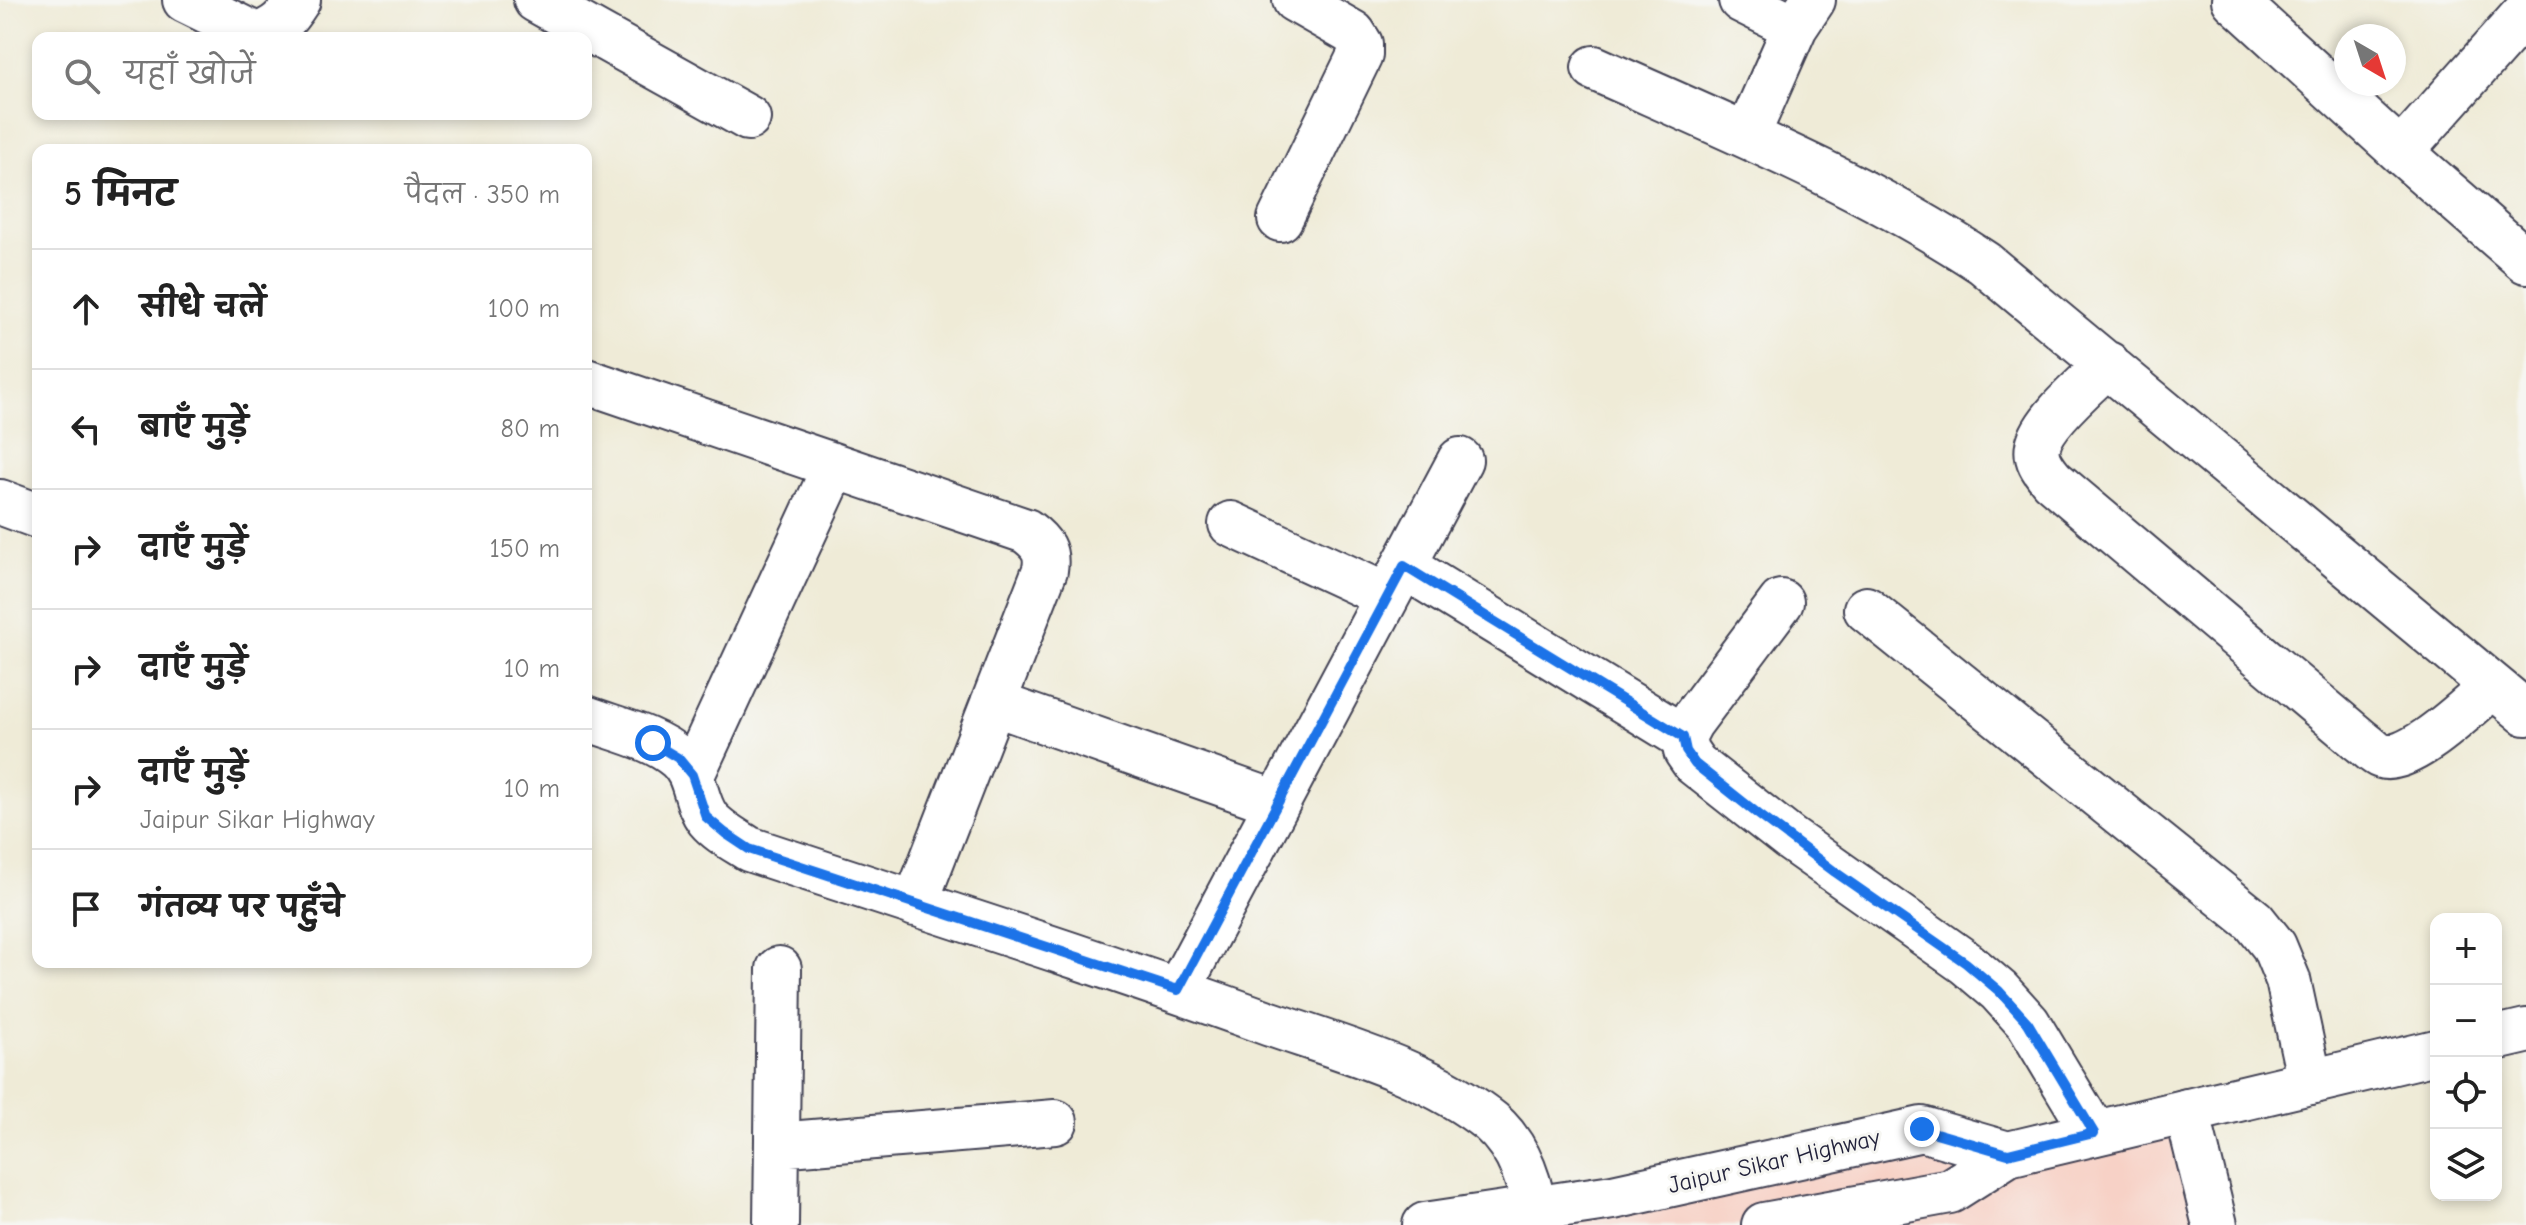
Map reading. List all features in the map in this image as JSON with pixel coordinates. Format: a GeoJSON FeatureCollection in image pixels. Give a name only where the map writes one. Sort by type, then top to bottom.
{"type":"FeatureCollection","features":[{"type":"Feature","properties":{"kind":"street"},"geometry":{"type":"LineString","coordinates":[[185,0],[250,32]]}},
{"type":"Feature","properties":{"kind":"street"},"geometry":{"type":"LineString","coordinates":[[266,32],[285,20],[298,0]]}},
{"type":"Feature","properties":{"kind":"street"},"geometry":{"type":"LineString","coordinates":[[536,0],[748,118]]}},
{"type":"Feature","properties":{"kind":"street"},"geometry":{"type":"LineString","coordinates":[[1280,219],[1360,55],[1360,44],[1353,33],[1295,0]]}},
{"type":"Feature","properties":{"kind":"street"},"geometry":{"type":"LineString","coordinates":[[1741,0],[1804,14],[1747,136]]}},
{"type":"Feature","properties":{"kind":"street"},"geometry":{"type":"LineString","coordinates":[[2234,0],[2526,261]]}},
{"type":"Feature","properties":{"kind":"street"},"geometry":{"type":"LineString","coordinates":[[2401,152],[2526,12]]}},
{"type":"Feature","properties":{"kind":"street"},"geometry":{"type":"LineString","coordinates":[[1594,68],[1747,136],[1903,213],[1984,263],[2526,713]]}},
{"type":"Feature","properties":{"kind":"street"},"geometry":{"type":"LineString","coordinates":[[2108,364],[2049,424],[2038,445],[2039,463],[2052,480],[2349,731],[2382,757],[2398,756],[2415,749],[2493,686]]}},
{"type":"Feature","properties":{"kind":"street"},"geometry":{"type":"LineString","coordinates":[[592,386],[1026,531],[1039,541],[1047,555],[1045,570],[915,904]]}},
{"type":"Feature","properties":{"kind":"street"},"geometry":{"type":"LineString","coordinates":[[1178,990],[1460,460]]}},
{"type":"Feature","properties":{"kind":"street"},"geometry":{"type":"LineString","coordinates":[[692,775],[835,466]]}},
{"type":"Feature","properties":{"kind":"street"},"geometry":{"type":"LineString","coordinates":[[0,502],[32,514]]}},
{"type":"Feature","properties":{"kind":"street"},"geometry":{"type":"LineString","coordinates":[[1231,524],[1396,581],[1683,737]]}},
{"type":"Feature","properties":{"kind":"street"},"geometry":{"type":"LineString","coordinates":[[1781,602],[1691,722],[1683,737],[1686,751],[1695,764],[1748,806],[1835,872],[1966,963],[1999,991],[2028,1023],[2094,1133]]}},
{"type":"Feature","properties":{"kind":"street"},"geometry":{"type":"LineString","coordinates":[[1866,609],[2254,921],[2274,946],[2288,980],[2310,1082]]}},
{"type":"Feature","properties":{"kind":"street"},"geometry":{"type":"LineString","coordinates":[[993,703],[1277,803]]}},
{"type":"Feature","properties":{"kind":"street"},"geometry":{"type":"LineString","coordinates":[[592,720],[653,743],[678,758],[692,775],[706,817],[749,849],[1178,990],[1396,1069],[1456,1099],[1492,1123],[1514,1149],[1535,1218]]}},
{"type":"Feature","properties":{"kind":"street"},"geometry":{"type":"LineString","coordinates":[[776,1225],[779,969]]}},
{"type":"Feature","properties":{"kind":"street"},"geometry":{"type":"LineString","coordinates":[[2502,1037],[2526,1031]]}},
{"type":"Feature","properties":{"kind":"street"},"geometry":{"type":"LineString","coordinates":[[1764,1225],[1950,1191],[2008,1154],[2430,1053]]}},
{"type":"Feature","properties":{"kind":"street"},"geometry":{"type":"LineString","coordinates":[[2187,1111],[2215,1225]]}},
{"type":"Feature","properties":{"kind":"street"},"geometry":{"type":"LineString","coordinates":[[777,1145],[1055,1122]]}},
{"type":"Feature","properties":{"kind":"street","name":"Jaipur Sikar Highway"},"geometry":{"type":"LineString","coordinates":[[1425,1225],[1535,1218],[1613,1197],[1922,1129],[2008,1154]]}},
{"type":"Feature","properties":{"kind":"shaded area"},"geometry":{"type":"Polygon","coordinates":[[[2187,1111],[2215,1225],[1476,1225],[2187,1111]]]}},
{"type":"Feature","properties":{"kind":"route"},"geometry":{"type":"LineString","coordinates":[[653,743],[678,758],[692,775],[706,817],[749,849],[1178,990],[1404,566],[1683,737],[1686,751],[1695,764],[1835,872],[1966,963],[1999,991],[2028,1023],[2094,1133],[2008,1154],[1922,1129]]}}]}
